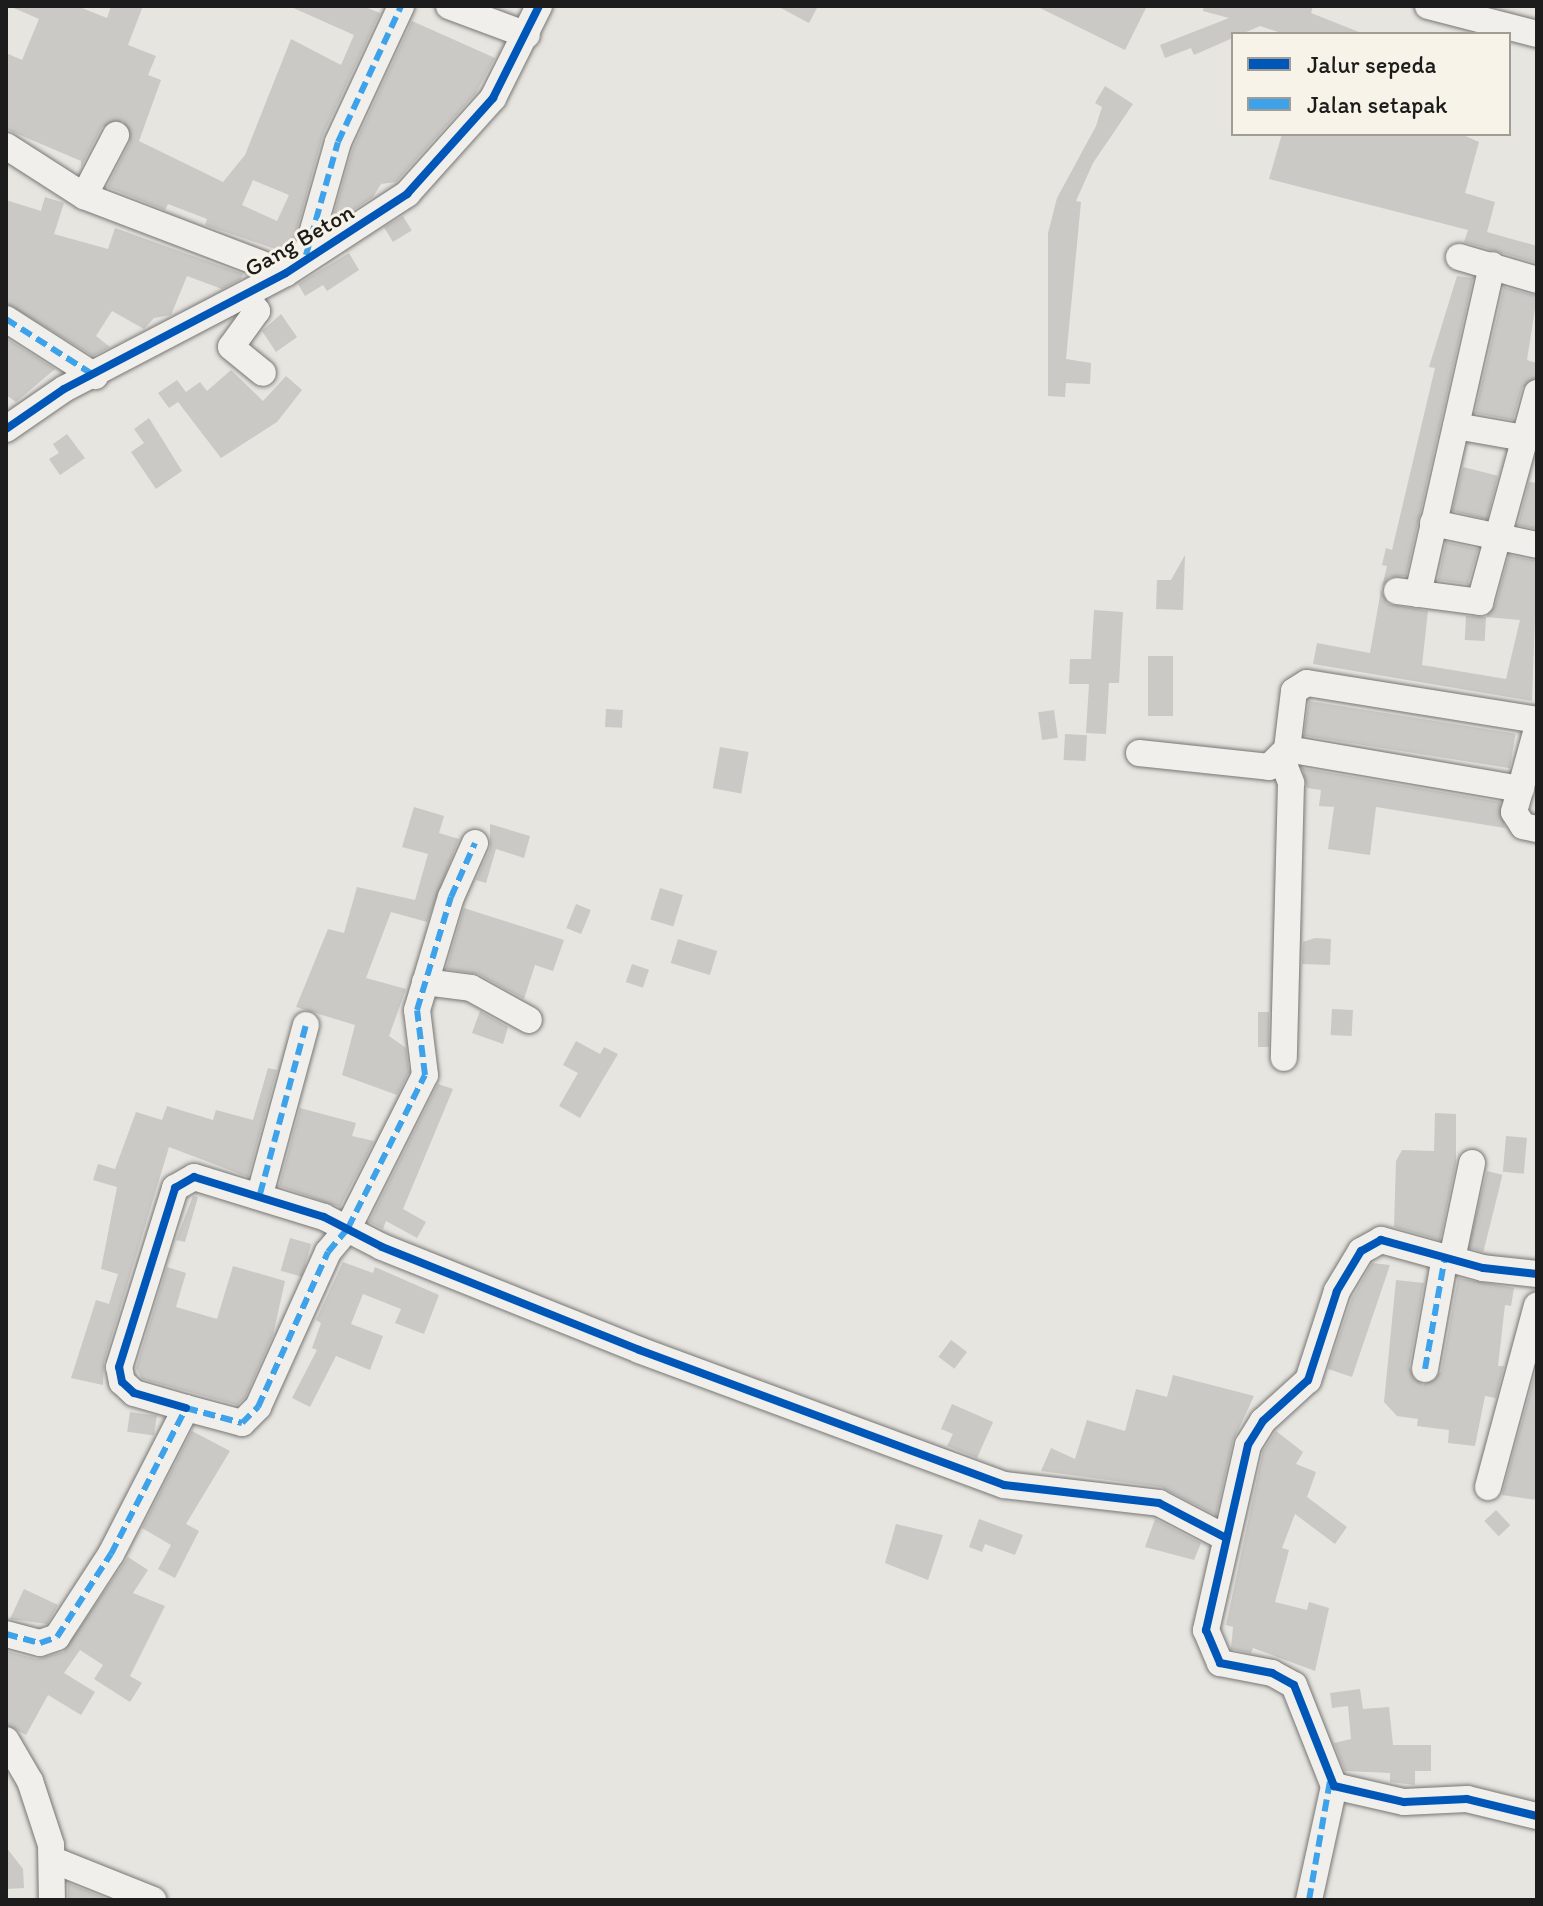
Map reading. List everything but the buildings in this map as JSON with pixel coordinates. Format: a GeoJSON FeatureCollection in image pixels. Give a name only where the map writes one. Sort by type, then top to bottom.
{"type":"FeatureCollection","features":[{"type":"Feature","properties":{"kind":"street"},"geometry":{"type":"LineString","coordinates":[[306,255],[338,142],[401,6]]}},
{"type":"Feature","properties":{"kind":"street"},"geometry":{"type":"LineString","coordinates":[[449,6],[516,23]]}},
{"type":"Feature","properties":{"kind":"street","name":"Gang Beton"},"geometry":{"type":"LineString","coordinates":[[12,417],[250,302],[306,255],[361,228],[429,175],[493,98],[516,23],[539,6]]}},
{"type":"Feature","properties":{"kind":"street"},"geometry":{"type":"LineString","coordinates":[[1428,6],[1537,34]]}},
{"type":"Feature","properties":{"kind":"street"},"geometry":{"type":"LineString","coordinates":[[84,196],[116,135]]}},
{"type":"Feature","properties":{"kind":"street"},"geometry":{"type":"LineString","coordinates":[[6,146],[84,196],[286,273]]}},
{"type":"Feature","properties":{"kind":"street"},"geometry":{"type":"LineString","coordinates":[[1459,257],[1537,280]]}},
{"type":"Feature","properties":{"kind":"street"},"geometry":{"type":"LineString","coordinates":[[1492,265],[1433,523],[1407,593],[1480,602],[1537,393]]}},
{"type":"Feature","properties":{"kind":"street"},"geometry":{"type":"LineString","coordinates":[[250,302],[231,347],[263,373]]}},
{"type":"Feature","properties":{"kind":"street"},"geometry":{"type":"LineString","coordinates":[[6,319],[95,376]]}},
{"type":"Feature","properties":{"kind":"street"},"geometry":{"type":"LineString","coordinates":[[1456,426],[1524,438]]}},
{"type":"Feature","properties":{"kind":"street"},"geometry":{"type":"LineString","coordinates":[[1433,523],[1537,545]]}},
{"type":"Feature","properties":{"kind":"street"},"geometry":{"type":"LineString","coordinates":[[1284,1058],[1291,783],[1285,754],[1294,691],[1307,683],[1537,720]]}},
{"type":"Feature","properties":{"kind":"street"},"geometry":{"type":"LineString","coordinates":[[1537,729],[1534,760],[1521,789],[1515,818],[1537,829]]}},
{"type":"Feature","properties":{"kind":"street"},"geometry":{"type":"LineString","coordinates":[[1139,753],[1269,767],[1285,754],[1521,789]]}},
{"type":"Feature","properties":{"kind":"street"},"geometry":{"type":"LineString","coordinates":[[475,843],[425,982],[417,1024],[428,1061],[425,1075],[348,1228],[328,1252],[247,1421],[134,1393],[119,1373],[175,1188],[194,1177],[260,1194],[348,1228],[639,1350],[1004,1485],[1159,1503],[1224,1537]]}},
{"type":"Feature","properties":{"kind":"street"},"geometry":{"type":"LineString","coordinates":[[425,982],[471,988],[529,1020]]}},
{"type":"Feature","properties":{"kind":"street"},"geometry":{"type":"LineString","coordinates":[[260,1194],[306,1025]]}},
{"type":"Feature","properties":{"kind":"street"},"geometry":{"type":"LineString","coordinates":[[1425,1369],[1472,1163]]}},
{"type":"Feature","properties":{"kind":"street"},"geometry":{"type":"LineString","coordinates":[[1309,1900],[1334,1786],[1294,1685],[1215,1658],[1206,1630],[1224,1537],[1248,1445],[1263,1421],[1308,1380],[1332,1304],[1361,1251],[1381,1240],[1449,1258],[1537,1274]]}},
{"type":"Feature","properties":{"kind":"street"},"geometry":{"type":"LineString","coordinates":[[1488,1487],[1537,1306]]}},
{"type":"Feature","properties":{"kind":"street"},"geometry":{"type":"LineString","coordinates":[[6,1634],[40,1643],[57,1637],[111,1554],[186,1408]]}},
{"type":"Feature","properties":{"kind":"street"},"geometry":{"type":"LineString","coordinates":[[6,1740],[30,1781],[53,1860],[52,1900]]}},
{"type":"Feature","properties":{"kind":"street"},"geometry":{"type":"LineString","coordinates":[[1334,1786],[1404,1802],[1467,1799],[1537,1816]]}},
{"type":"Feature","properties":{"kind":"street"},"geometry":{"type":"LineString","coordinates":[[53,1860],[153,1900]]}},
{"type":"Feature","properties":{"kind":"marked path"},"geometry":{"type":"LineString","coordinates":[[306,255],[338,142],[401,6]]}},
{"type":"Feature","properties":{"kind":"marked path"},"geometry":{"type":"LineString","coordinates":[[6,319],[95,376]]}},
{"type":"Feature","properties":{"kind":"marked path"},"geometry":{"type":"LineString","coordinates":[[6,1634],[40,1643],[57,1637],[111,1554],[186,1408],[242,1423],[258,1407],[328,1252],[348,1228],[425,1075],[417,1010],[451,897],[475,843]]}},
{"type":"Feature","properties":{"kind":"marked path"},"geometry":{"type":"LineString","coordinates":[[260,1194],[306,1025]]}},
{"type":"Feature","properties":{"kind":"marked path"},"geometry":{"type":"LineString","coordinates":[[1425,1369],[1445,1257]]}},
{"type":"Feature","properties":{"kind":"marked path"},"geometry":{"type":"LineString","coordinates":[[1309,1900],[1330,1781]]}},
{"type":"Feature","properties":{"kind":"cycle path"},"geometry":{"type":"LineString","coordinates":[[6,429],[64,389],[286,273],[407,194],[493,98],[539,6]]}},
{"type":"Feature","properties":{"kind":"cycle path"},"geometry":{"type":"LineString","coordinates":[[186,1408],[134,1393],[122,1382],[119,1367],[175,1188],[194,1177],[324,1217],[382,1247],[639,1350],[1004,1485],[1159,1503],[1224,1537]]}},
{"type":"Feature","properties":{"kind":"cycle path"},"geometry":{"type":"LineString","coordinates":[[1537,1274],[1483,1268],[1381,1240],[1361,1251],[1337,1291],[1308,1380],[1263,1421],[1248,1445],[1206,1630],[1220,1663],[1272,1673],[1294,1685],[1334,1786],[1404,1802],[1467,1799],[1537,1816]]}}]}
